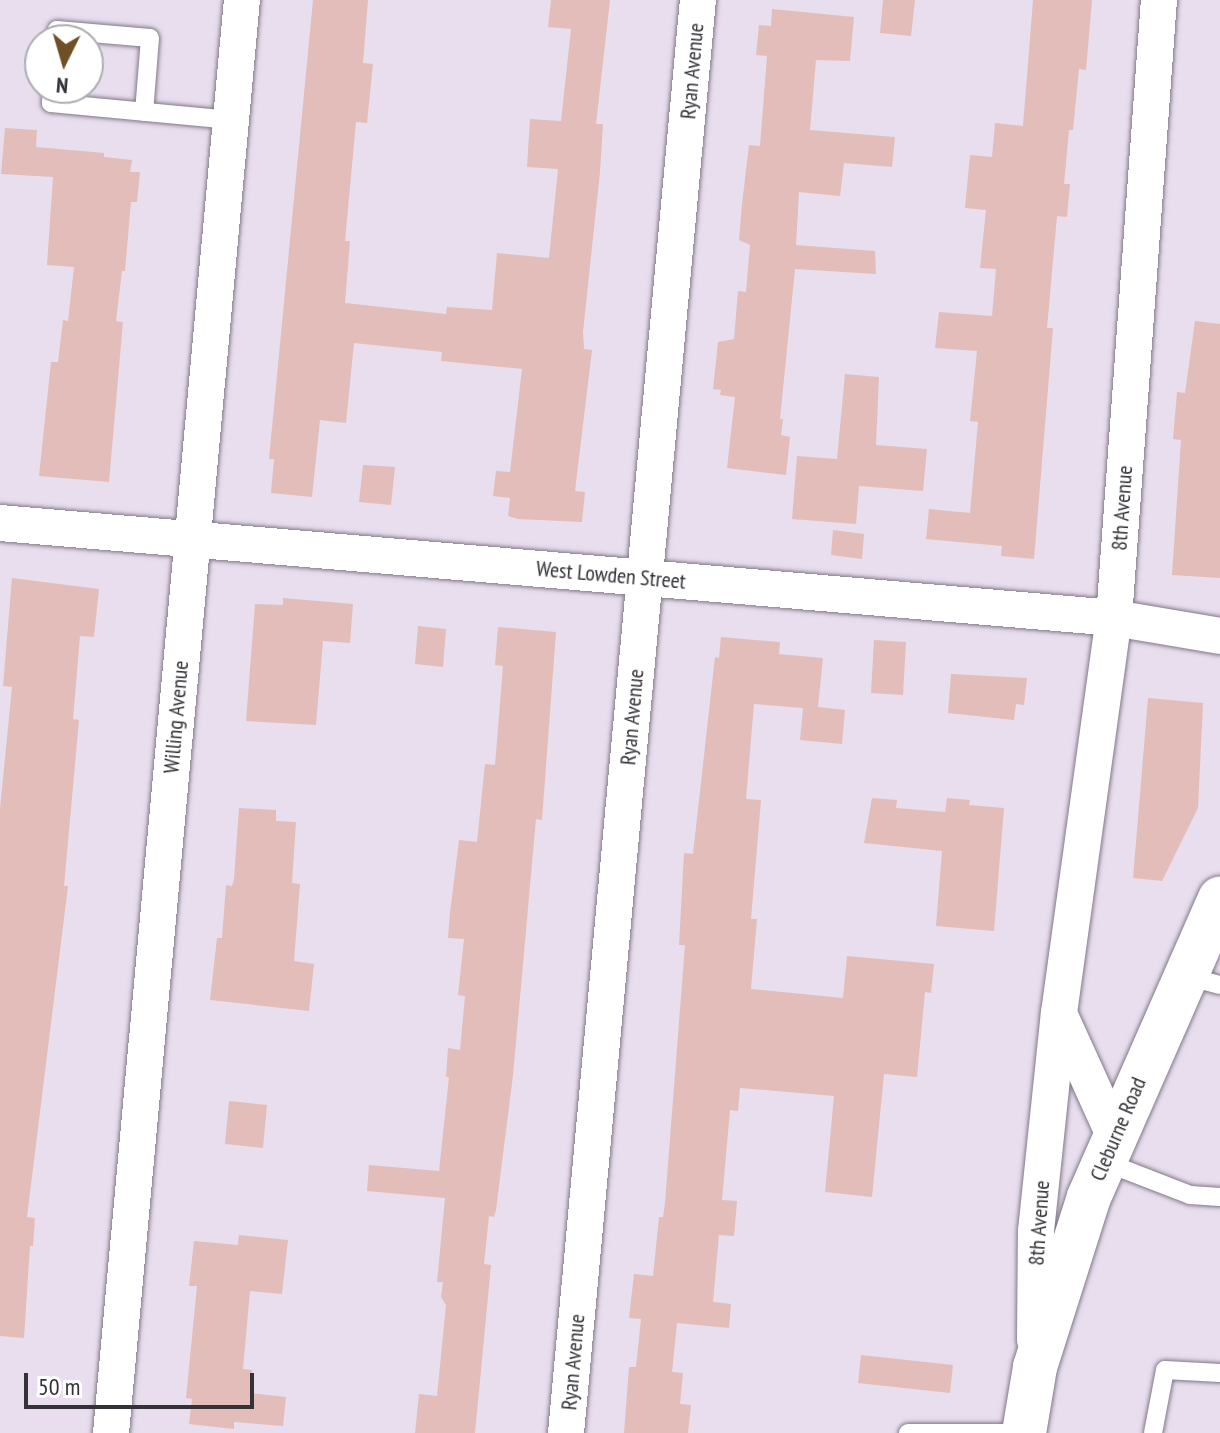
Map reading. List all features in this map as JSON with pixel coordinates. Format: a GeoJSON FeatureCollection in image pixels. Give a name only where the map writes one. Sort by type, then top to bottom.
{"type":"FeatureCollection","features":[{"type":"Feature","properties":{"kind":"main road","name":"Cleburne Road"},"geometry":{"type":"LineString","coordinates":[[1035,1367],[1110,1150],[1203,980],[1220,898]]}},
{"type":"Feature","properties":{"kind":"main road","name":"8th Avenue"},"geometry":{"type":"LineString","coordinates":[[1024,1433],[1035,1367]]}},
{"type":"Feature","properties":{"kind":"street","name":"Willing Avenue"},"geometry":{"type":"LineString","coordinates":[[111,1433],[242,0]]}},
{"type":"Feature","properties":{"kind":"street","name":"Ryan Avenue"},"geometry":{"type":"LineString","coordinates":[[566,1433],[698,0]]}},
{"type":"Feature","properties":{"kind":"street","name":"8th Avenue"},"geometry":{"type":"LineString","coordinates":[[1035,1367],[1036,1231],[1059,1013],[1114,618],[1159,0]]}},
{"type":"Feature","properties":{"kind":"street","name":"West Lowden Street"},"geometry":{"type":"LineString","coordinates":[[0,523],[1114,618],[1220,636]]}},
{"type":"Feature","properties":{"kind":"street","name":"8th Avenue"},"geometry":{"type":"LineString","coordinates":[[1059,1013],[1110,1150]]}},
{"type":"Feature","properties":{"kind":"lane"},"geometry":{"type":"LineString","coordinates":[[104,34],[150,38],[144,112]]}},
{"type":"Feature","properties":{"kind":"lane"},"geometry":{"type":"LineString","coordinates":[[61,104],[231,120]]}},
{"type":"Feature","properties":{"kind":"lane"},"geometry":{"type":"LineString","coordinates":[[1110,1150],[1190,1195],[1220,1197]]}},
{"type":"Feature","properties":{"kind":"lane"},"geometry":{"type":"LineString","coordinates":[[1153,1433],[1165,1370],[1220,1373]]}},
{"type":"Feature","properties":{"kind":"lane"},"geometry":{"type":"LineString","coordinates":[[908,1433],[1024,1433]]}},
{"type":"Feature","properties":{"kind":"building"},"geometry":{"type":"Polygon","coordinates":[[[313,0],[368,0],[363,63],[373,64],[367,123],[356,122],[345,241],[350,241],[345,303],[446,314],[447,307],[492,310],[497,253],[549,258],[558,169],[527,167],[530,119],[561,121],[571,29],[548,27],[551,0],[610,0],[596,124],[603,124],[600,172],[583,332],[584,349],[592,350],[575,491],[585,492],[582,522],[518,519],[508,516],[510,498],[493,496],[496,471],[510,472],[522,369],[441,361],[442,352],[354,343],[346,423],[320,420],[312,497],[271,493],[274,459],[269,459],[313,0]]]}},
{"type":"Feature","properties":{"kind":"building"},"geometry":{"type":"Polygon","coordinates":[[[883,0],[915,0],[911,36],[880,33],[883,0]]]}},
{"type":"Feature","properties":{"kind":"building"},"geometry":{"type":"Polygon","coordinates":[[[1033,0],[1092,0],[1086,70],[1079,69],[1073,130],[1069,130],[1064,184],[1070,184],[1067,217],[1057,216],[1047,328],[1053,328],[1034,559],[1001,556],[1002,546],[926,539],[929,509],[970,513],[978,422],[970,421],[977,351],[935,348],[939,312],[992,316],[996,269],[980,268],[986,210],[965,208],[970,155],[992,157],[995,123],[1023,126],[1033,0]]]}},
{"type":"Feature","properties":{"kind":"building"},"geometry":{"type":"Polygon","coordinates":[[[772,9],[854,17],[850,61],[816,60],[810,130],[895,137],[892,167],[844,163],[840,196],[799,192],[796,245],[875,251],[876,274],[795,269],[780,419],[783,419],[781,435],[790,437],[786,475],[727,468],[735,397],[720,395],[721,390],[713,389],[718,342],[734,339],[738,291],[746,292],[750,245],[739,240],[742,204],[749,145],[760,146],[767,56],[756,55],[759,25],[771,26],[772,9]]]}},
{"type":"Feature","properties":{"kind":"building"},"geometry":{"type":"Polygon","coordinates":[[[5,128],[37,130],[36,147],[104,153],[104,157],[132,160],[130,172],[140,172],[137,202],[131,202],[125,271],[122,271],[116,321],[123,322],[109,482],[39,476],[51,362],[58,362],[63,320],[68,321],[74,267],[47,265],[53,177],[1,174],[5,128]]]}},
{"type":"Feature","properties":{"kind":"building"},"geometry":{"type":"Polygon","coordinates":[[[1195,321],[1220,324],[1220,578],[1172,575],[1181,440],[1173,439],[1177,392],[1185,393],[1195,321]]]}},
{"type":"Feature","properties":{"kind":"building"},"geometry":{"type":"Polygon","coordinates":[[[845,374],[879,377],[876,445],[927,449],[923,491],[859,486],[856,524],[792,519],[797,456],[837,459],[845,374]]]}},
{"type":"Feature","properties":{"kind":"building"},"geometry":{"type":"Polygon","coordinates":[[[363,465],[395,467],[391,505],[359,502],[363,465]]]}},
{"type":"Feature","properties":{"kind":"building"},"geometry":{"type":"Polygon","coordinates":[[[833,530],[864,534],[862,559],[831,555],[833,530]]]}},
{"type":"Feature","properties":{"kind":"building"},"geometry":{"type":"Polygon","coordinates":[[[12,578],[99,589],[94,637],[80,636],[73,719],[79,720],[64,886],[68,886],[27,1217],[35,1218],[33,1246],[30,1246],[24,1338],[0,1336],[0,809],[12,687],[3,686],[12,578]]]}},
{"type":"Feature","properties":{"kind":"building"},"geometry":{"type":"Polygon","coordinates":[[[283,598],[353,604],[350,643],[323,641],[316,725],[246,721],[255,604],[283,605],[283,598]]]}},
{"type":"Feature","properties":{"kind":"building"},"geometry":{"type":"Polygon","coordinates":[[[418,626],[446,629],[443,667],[415,664],[418,626]]]}},
{"type":"Feature","properties":{"kind":"building"},"geometry":{"type":"Polygon","coordinates":[[[498,627],[556,632],[542,820],[536,819],[513,1075],[496,1210],[494,1217],[489,1216],[484,1264],[491,1265],[475,1433],[415,1433],[419,1394],[437,1396],[446,1305],[441,1297],[443,1282],[437,1282],[445,1198],[367,1191],[369,1165],[439,1171],[449,1077],[446,1077],[448,1048],[460,1050],[465,996],[458,995],[464,939],[448,938],[450,913],[459,840],[477,842],[485,764],[495,765],[503,666],[495,665],[498,627]]]}},
{"type":"Feature","properties":{"kind":"building"},"geometry":{"type":"Polygon","coordinates":[[[721,637],[780,642],[779,654],[823,658],[818,707],[845,710],[842,744],[800,740],[803,708],[754,704],[746,799],[761,800],[751,919],[757,919],[751,989],[843,998],[847,956],[934,964],[931,993],[925,992],[917,1077],[884,1074],[872,1197],[825,1192],[834,1096],[740,1088],[738,1111],[730,1110],[722,1200],[737,1201],[734,1236],[719,1235],[713,1302],[731,1304],[729,1328],[677,1323],[672,1372],[683,1373],[680,1404],[691,1405],[688,1433],[624,1433],[629,1367],[636,1367],[641,1319],[629,1318],[634,1274],[653,1276],[659,1217],[663,1217],[665,1203],[685,945],[679,945],[684,853],[693,854],[715,657],[719,658],[721,637]]]}},
{"type":"Feature","properties":{"kind":"building"},"geometry":{"type":"Polygon","coordinates":[[[874,640],[906,642],[903,695],[871,693],[874,640]]]}},
{"type":"Feature","properties":{"kind":"building"},"geometry":{"type":"Polygon","coordinates":[[[951,674],[1027,678],[1024,705],[1016,704],[1014,720],[948,713],[951,674]]]}},
{"type":"Feature","properties":{"kind":"building"},"geometry":{"type":"Polygon","coordinates":[[[1148,698],[1203,703],[1198,808],[1162,881],[1133,878],[1148,698]]]}},
{"type":"Feature","properties":{"kind":"building"},"geometry":{"type":"Polygon","coordinates":[[[872,798],[897,800],[896,808],[945,812],[947,798],[970,800],[969,805],[1004,808],[994,931],[936,926],[942,851],[864,843],[872,798]]]}},
{"type":"Feature","properties":{"kind":"building"},"geometry":{"type":"Polygon","coordinates":[[[239,808],[276,810],[276,821],[296,822],[292,883],[300,884],[294,961],[314,964],[309,1011],[210,1000],[217,938],[222,938],[226,885],[232,886],[234,879],[239,808]]]}},
{"type":"Feature","properties":{"kind":"building"},"geometry":{"type":"Polygon","coordinates":[[[229,1101],[267,1105],[263,1148],[225,1144],[229,1101]]]}},
{"type":"Feature","properties":{"kind":"building"},"geometry":{"type":"Polygon","coordinates":[[[239,1235],[288,1240],[282,1294],[250,1291],[243,1369],[252,1370],[250,1393],[286,1397],[283,1426],[234,1422],[234,1429],[189,1424],[192,1399],[186,1398],[197,1286],[189,1286],[194,1241],[238,1245],[239,1235]]]}},
{"type":"Feature","properties":{"kind":"building"},"geometry":{"type":"Polygon","coordinates":[[[861,1355],[953,1365],[950,1393],[858,1383],[861,1355]]]}}]}
